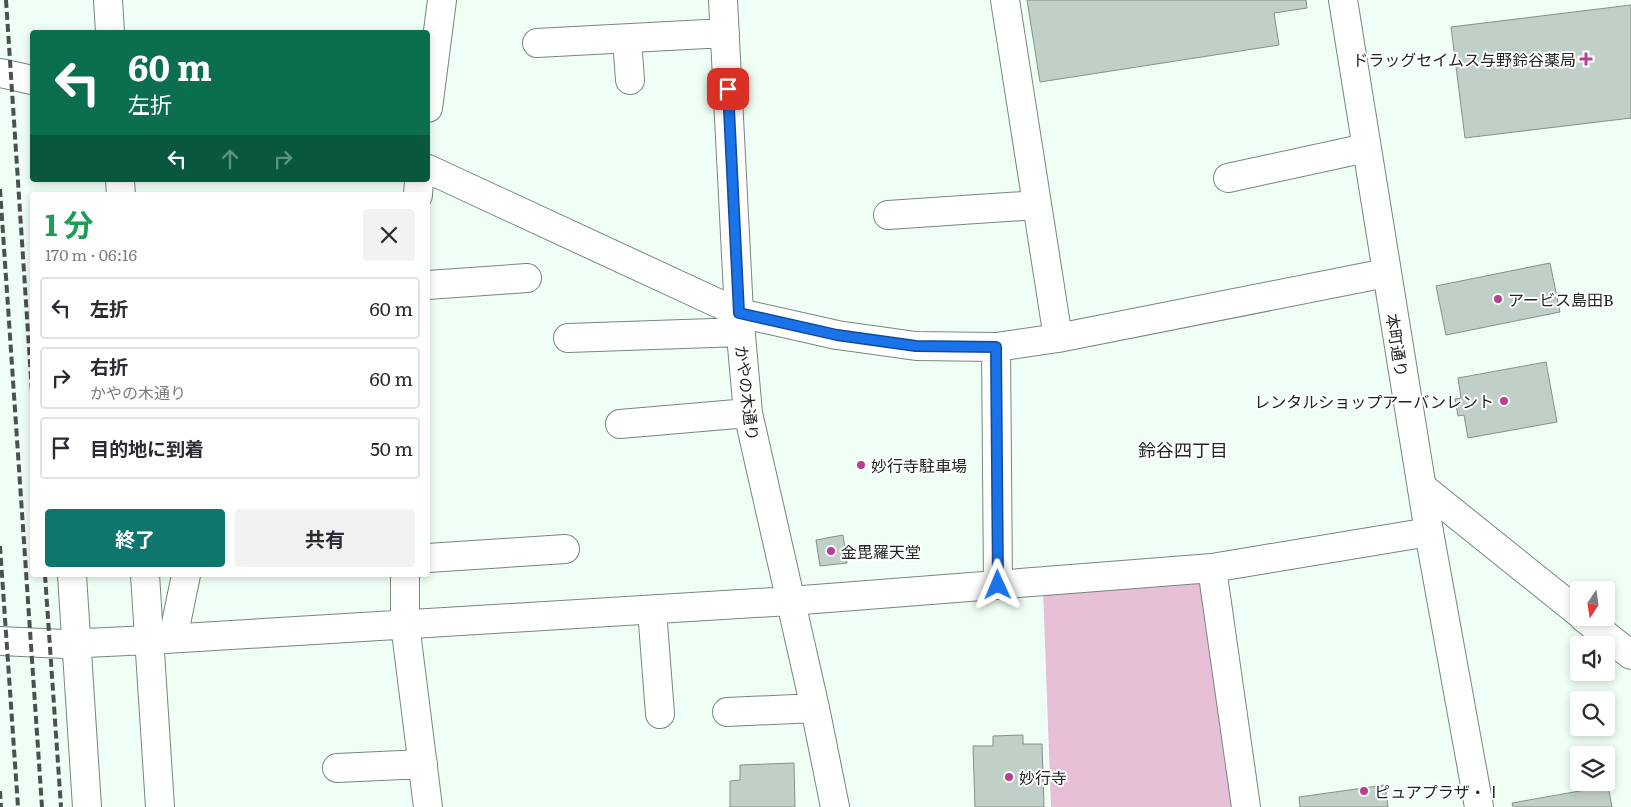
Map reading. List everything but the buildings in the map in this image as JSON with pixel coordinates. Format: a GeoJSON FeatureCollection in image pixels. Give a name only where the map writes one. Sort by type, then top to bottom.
{"type":"FeatureCollection","features":[{"type":"Feature","properties":{"kind":"street"},"geometry":{"type":"LineString","coordinates":[[108,0],[110,30]]}},
{"type":"Feature","properties":{"kind":"street"},"geometry":{"type":"LineString","coordinates":[[430,93],[442,0]]}},
{"type":"Feature","properties":{"kind":"street"},"geometry":{"type":"LineString","coordinates":[[724,0],[731,0]]}},
{"type":"Feature","properties":{"kind":"street","name":"かやの木通り"},"geometry":{"type":"LineString","coordinates":[[724,0],[740,322],[748,414],[815,708],[835,807]]}},
{"type":"Feature","properties":{"kind":"street"},"geometry":{"type":"LineString","coordinates":[[1005,0],[1058,338]]}},
{"type":"Feature","properties":{"kind":"street","name":"本町通り"},"geometry":{"type":"LineString","coordinates":[[1343,0],[1429,532],[1479,807]]}},
{"type":"Feature","properties":{"kind":"street"},"geometry":{"type":"LineString","coordinates":[[537,43],[725,33]]}},
{"type":"Feature","properties":{"kind":"street"},"geometry":{"type":"LineString","coordinates":[[627,39],[630,80]]}},
{"type":"Feature","properties":{"kind":"street"},"geometry":{"type":"LineString","coordinates":[[0,73],[30,80]]}},
{"type":"Feature","properties":{"kind":"street"},"geometry":{"type":"LineString","coordinates":[[1228,178],[1366,148]]}},
{"type":"Feature","properties":{"kind":"street"},"geometry":{"type":"LineString","coordinates":[[430,170],[740,322]]}},
{"type":"Feature","properties":{"kind":"street"},"geometry":{"type":"LineString","coordinates":[[888,215],[1037,205]]}},
{"type":"Feature","properties":{"kind":"street"},"geometry":{"type":"LineString","coordinates":[[568,338],[740,322],[916,346],[996,347],[1058,338],[1386,273]]}},
{"type":"Feature","properties":{"kind":"street"},"geometry":{"type":"LineString","coordinates":[[430,285],[527,278]]}},
{"type":"Feature","properties":{"kind":"street"},"geometry":{"type":"LineString","coordinates":[[996,347],[998,585]]}},
{"type":"Feature","properties":{"kind":"street"},"geometry":{"type":"LineString","coordinates":[[620,424],[748,414]]}},
{"type":"Feature","properties":{"kind":"street"},"geometry":{"type":"LineString","coordinates":[[1422,487],[1570,606]]}},
{"type":"Feature","properties":{"kind":"street"},"geometry":{"type":"LineString","coordinates":[[0,641],[76,643],[161,639],[790,601],[1212,568],[1429,532]]}},
{"type":"Feature","properties":{"kind":"street"},"geometry":{"type":"LineString","coordinates":[[430,558],[565,549]]}},
{"type":"Feature","properties":{"kind":"street"},"geometry":{"type":"LineString","coordinates":[[1212,568],[1246,807]]}},
{"type":"Feature","properties":{"kind":"street"},"geometry":{"type":"LineString","coordinates":[[72,577],[87,807]]}},
{"type":"Feature","properties":{"kind":"street"},"geometry":{"type":"LineString","coordinates":[[146,577],[161,639],[160,807]]}},
{"type":"Feature","properties":{"kind":"street"},"geometry":{"type":"LineString","coordinates":[[161,639],[185,577]]}},
{"type":"Feature","properties":{"kind":"street"},"geometry":{"type":"LineString","coordinates":[[405,577],[405,624],[428,807]]}},
{"type":"Feature","properties":{"kind":"street"},"geometry":{"type":"LineString","coordinates":[[652,610],[660,714]]}},
{"type":"Feature","properties":{"kind":"street"},"geometry":{"type":"LineString","coordinates":[[1594,626],[1631,655]]}},
{"type":"Feature","properties":{"kind":"street"},"geometry":{"type":"LineString","coordinates":[[727,712],[815,708]]}},
{"type":"Feature","properties":{"kind":"street"},"geometry":{"type":"LineString","coordinates":[[337,768],[423,764]]}},
{"type":"Feature","properties":{"kind":"shaded area"},"geometry":{"type":"Polygon","coordinates":[[[1200,573],[1238,807],[1051,807],[1043,589],[1200,573]]]}},
{"type":"Feature","properties":{"kind":"railway"},"geometry":{"type":"LineString","coordinates":[[6,0],[30,363]]}},
{"type":"Feature","properties":{"kind":"railway"},"geometry":{"type":"LineString","coordinates":[[0,189],[42,807]]}},
{"type":"Feature","properties":{"kind":"railway"},"geometry":{"type":"LineString","coordinates":[[0,546],[18,807]]}},
{"type":"Feature","properties":{"kind":"railway"},"geometry":{"type":"LineString","coordinates":[[45,577],[61,807]]}},
{"type":"Feature","properties":{"kind":"railway"},"geometry":{"type":"LineString","coordinates":[[0,791],[1,807]]}},
{"type":"Feature","properties":{"kind":"place","name":"ドラッグセイムス与野鈴谷薬局"},"geometry":{"type":"Point","coordinates":[1586,59]}},
{"type":"Feature","properties":{"kind":"place","name":"アービス島田B"},"geometry":{"type":"Point","coordinates":[1498,299]}},
{"type":"Feature","properties":{"kind":"place","name":"レンタルショップアーバンレント"},"geometry":{"type":"Point","coordinates":[1504,401]}},
{"type":"Feature","properties":{"kind":"place","name":"妙行寺駐車場"},"geometry":{"type":"Point","coordinates":[861,465]}},
{"type":"Feature","properties":{"kind":"place","name":"金毘羅天堂"},"geometry":{"type":"Point","coordinates":[831,551]}},
{"type":"Feature","properties":{"kind":"place","name":"妙行寺"},"geometry":{"type":"Point","coordinates":[1009,777]}},
{"type":"Feature","properties":{"kind":"place","name":"ピュアプラザ・Ⅰ"},"geometry":{"type":"Point","coordinates":[1364,791]}},
{"type":"Feature","properties":{"kind":"district","name":"鈴谷四丁目"},"geometry":{"type":"Point","coordinates":[1183,449]}},
{"type":"Feature","properties":{"kind":"route"},"geometry":{"type":"LineString","coordinates":[[728,89],[739,313],[837,335],[916,346],[996,347],[998,585]]}}]}
